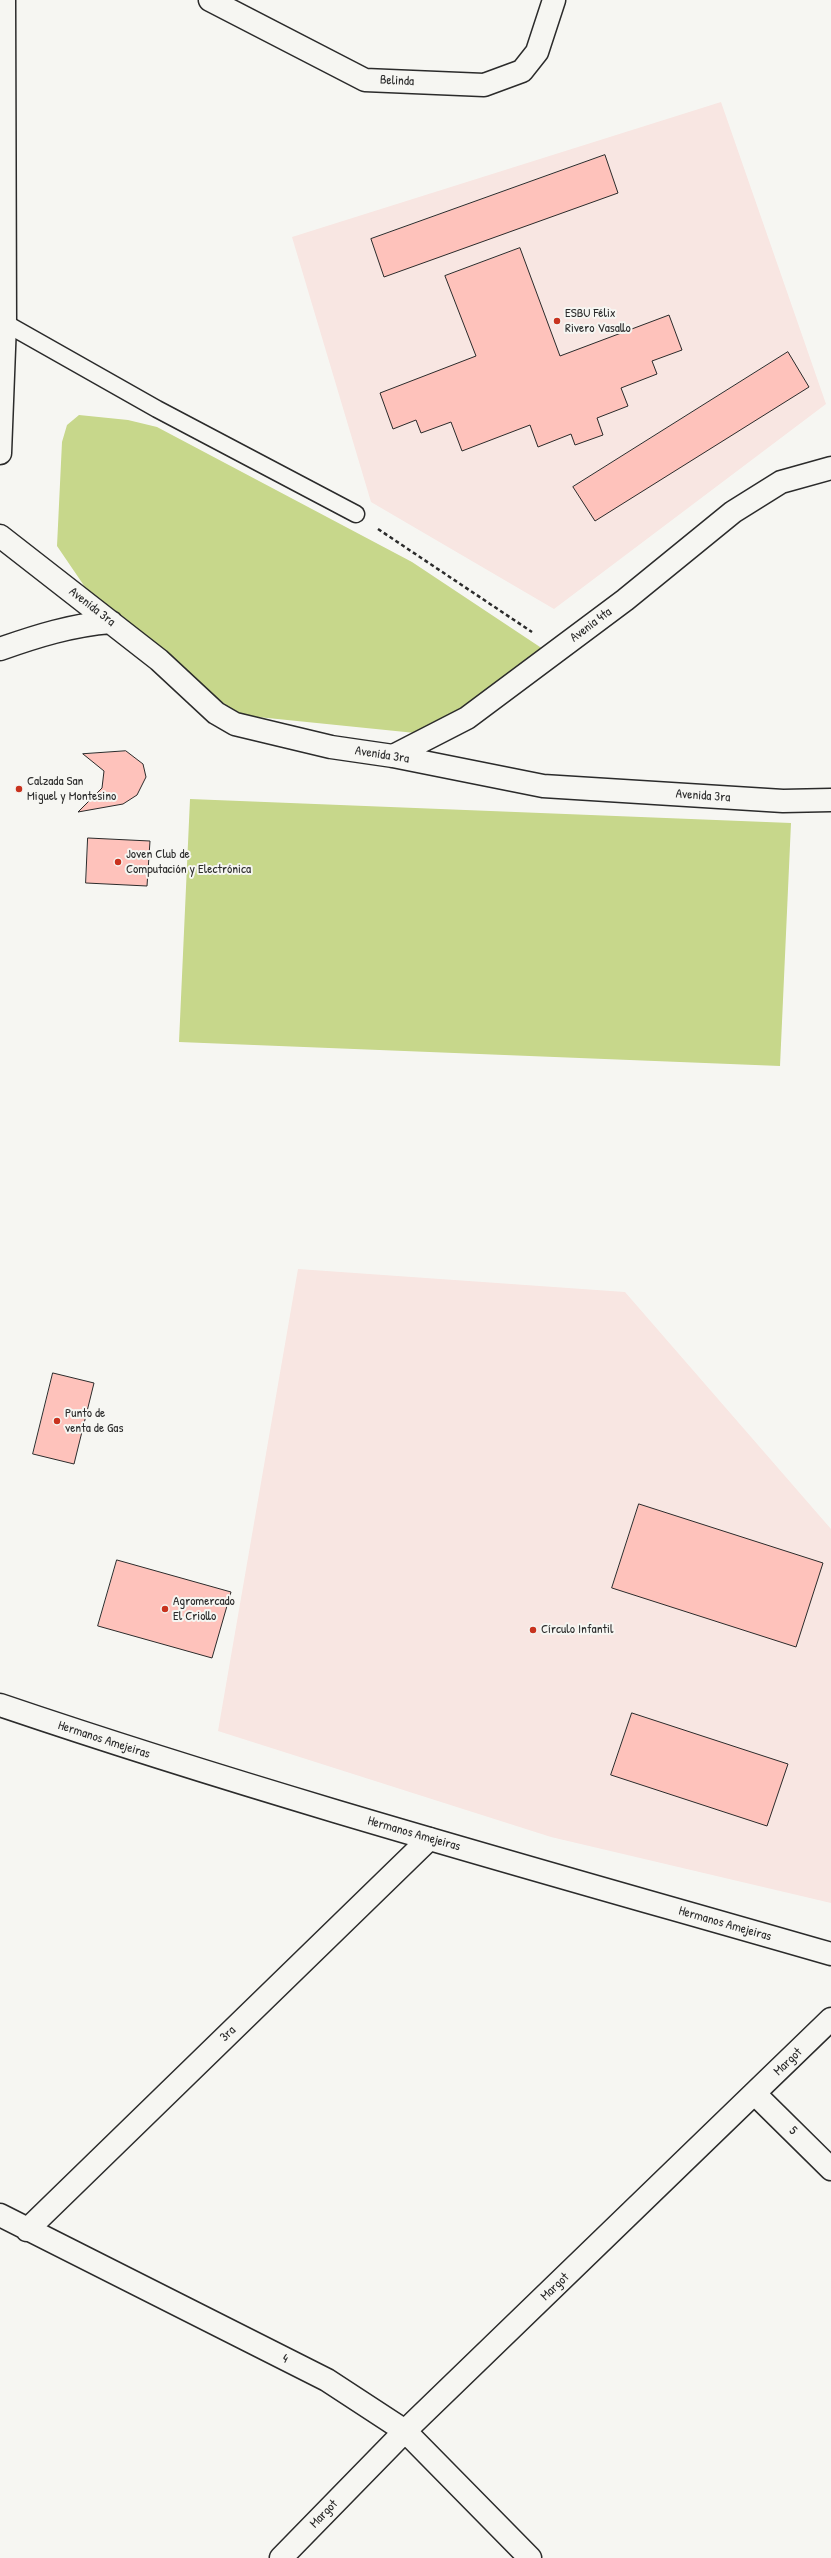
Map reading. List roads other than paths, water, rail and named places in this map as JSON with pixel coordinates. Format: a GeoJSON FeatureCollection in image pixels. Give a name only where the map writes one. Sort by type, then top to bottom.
{"type":"FeatureCollection","features":[{"type":"Feature","properties":{"kind":"street"},"geometry":{"type":"LineString","coordinates":[[0,453],[2,352],[5,323],[4,0]]}},
{"type":"Feature","properties":{"kind":"street","name":"Belinda"},"geometry":{"type":"LineString","coordinates":[[210,0],[365,80],[484,85],[522,71],[537,52],[554,0]]}},
{"type":"Feature","properties":{"kind":"street","name":"Avenia 4ta"},"geometry":{"type":"LineString","coordinates":[[393,756],[467,718],[625,600],[733,512],[781,482],[831,468]]}},
{"type":"Feature","properties":{"kind":"street","name":"Avenida 3ra"},"geometry":{"type":"LineString","coordinates":[[0,536],[159,660],[216,713],[235,724],[331,747],[393,756],[543,786],[783,800],[831,800]]}},
{"type":"Feature","properties":{"kind":"street"},"geometry":{"type":"LineString","coordinates":[[0,649],[59,629],[84,624],[112,622]]}},
{"type":"Feature","properties":{"kind":"street","name":"Hermanos Amejeiras"},"geometry":{"type":"LineString","coordinates":[[0,1705],[121,1746],[429,1839],[831,1954]]}},
{"type":"Feature","properties":{"kind":"street","name":"3ra"},"geometry":{"type":"LineString","coordinates":[[27,2230],[429,1839]]}},
{"type":"Feature","properties":{"kind":"street","name":"Margot"},"geometry":{"type":"LineString","coordinates":[[281,2558],[405,2431],[831,2019]]}},
{"type":"Feature","properties":{"kind":"street","name":"5"},"geometry":{"type":"LineString","coordinates":[[755,2094],[831,2168]]}},
{"type":"Feature","properties":{"kind":"street","name":"4"},"geometry":{"type":"LineString","coordinates":[[0,2215],[27,2230],[327,2380],[405,2431],[530,2558]]}},
{"type":"Feature","properties":{"kind":"lane"},"geometry":{"type":"LineString","coordinates":[[5,323],[157,409],[356,514]]}},
{"type":"Feature","properties":{"kind":"place","name":"ESBU Félix Rivero Vasallo"},"geometry":{"type":"Point","coordinates":[557,321]}},
{"type":"Feature","properties":{"kind":"place","name":"Calzada San Miguel y Montesino"},"geometry":{"type":"Point","coordinates":[19,789]}},
{"type":"Feature","properties":{"kind":"place","name":"Joven Club de Computación y Electrónica"},"geometry":{"type":"Point","coordinates":[118,862]}},
{"type":"Feature","properties":{"kind":"place","name":"Punto de venta de Gas"},"geometry":{"type":"Point","coordinates":[57,1421]}},
{"type":"Feature","properties":{"kind":"place","name":"Agromercado El Criollo"},"geometry":{"type":"Point","coordinates":[165,1609]}},
{"type":"Feature","properties":{"kind":"place","name":"Círculo Infantil"},"geometry":{"type":"Point","coordinates":[533,1630]}}]}
